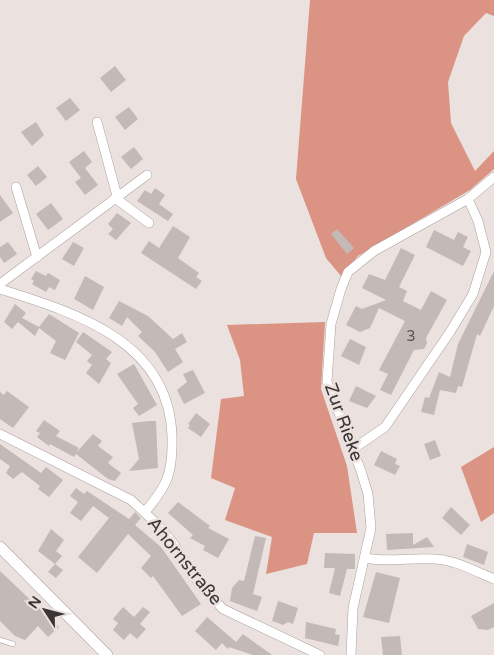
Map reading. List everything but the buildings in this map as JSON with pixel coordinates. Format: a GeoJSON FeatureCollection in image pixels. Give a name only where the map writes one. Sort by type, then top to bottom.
{"type":"FeatureCollection","features":[{"type":"Feature","properties":{"kind":"street"},"geometry":{"type":"LineString","coordinates":[[97,122],[116,197],[149,224]]}},
{"type":"Feature","properties":{"kind":"street"},"geometry":{"type":"LineString","coordinates":[[0,284],[147,175]]}},
{"type":"Feature","properties":{"kind":"street","name":"Zur Rieke"},"geometry":{"type":"LineString","coordinates":[[351,655],[350,625],[372,528],[368,494],[327,382],[331,324],[348,272],[374,251],[468,199],[494,178]]}},
{"type":"Feature","properties":{"kind":"street"},"geometry":{"type":"LineString","coordinates":[[16,187],[36,257]]}},
{"type":"Feature","properties":{"kind":"street"},"geometry":{"type":"LineString","coordinates":[[353,449],[385,427],[450,332],[473,294],[486,252],[478,221],[468,199]]}},
{"type":"Feature","properties":{"kind":"street"},"geometry":{"type":"LineString","coordinates":[[0,288],[51,304],[76,315],[112,335],[133,350],[153,372],[171,419],[173,460],[164,490],[145,512]]}},
{"type":"Feature","properties":{"kind":"street","name":"Ahornstraße"},"geometry":{"type":"LineString","coordinates":[[0,434],[131,500],[145,512],[172,543],[200,585],[223,609],[320,655]]}},
{"type":"Feature","properties":{"kind":"street"},"geometry":{"type":"LineString","coordinates":[[0,547],[106,655]]}},
{"type":"Feature","properties":{"kind":"street"},"geometry":{"type":"LineString","coordinates":[[365,558],[379,561],[436,559],[460,565],[494,579]]}},
{"type":"Feature","properties":{"kind":"lane"},"geometry":{"type":"LineString","coordinates":[[0,640],[13,644]]}},
{"type":"Feature","properties":{"kind":"shaded area"},"geometry":{"type":"Polygon","coordinates":[[[310,0],[494,0],[494,16],[486,13],[464,36],[448,82],[451,123],[475,171],[494,151],[494,169],[470,190],[358,256],[341,276],[326,258],[296,179],[310,0]]]}},
{"type":"Feature","properties":{"kind":"shaded area"},"geometry":{"type":"Polygon","coordinates":[[[325,322],[321,389],[347,466],[357,533],[314,533],[307,564],[266,574],[272,537],[225,520],[235,488],[211,478],[221,399],[244,396],[240,360],[227,325],[325,322]]]}},
{"type":"Feature","properties":{"kind":"shaded area"},"geometry":{"type":"Polygon","coordinates":[[[494,447],[494,513],[481,522],[461,467],[494,447]]]}}]}
